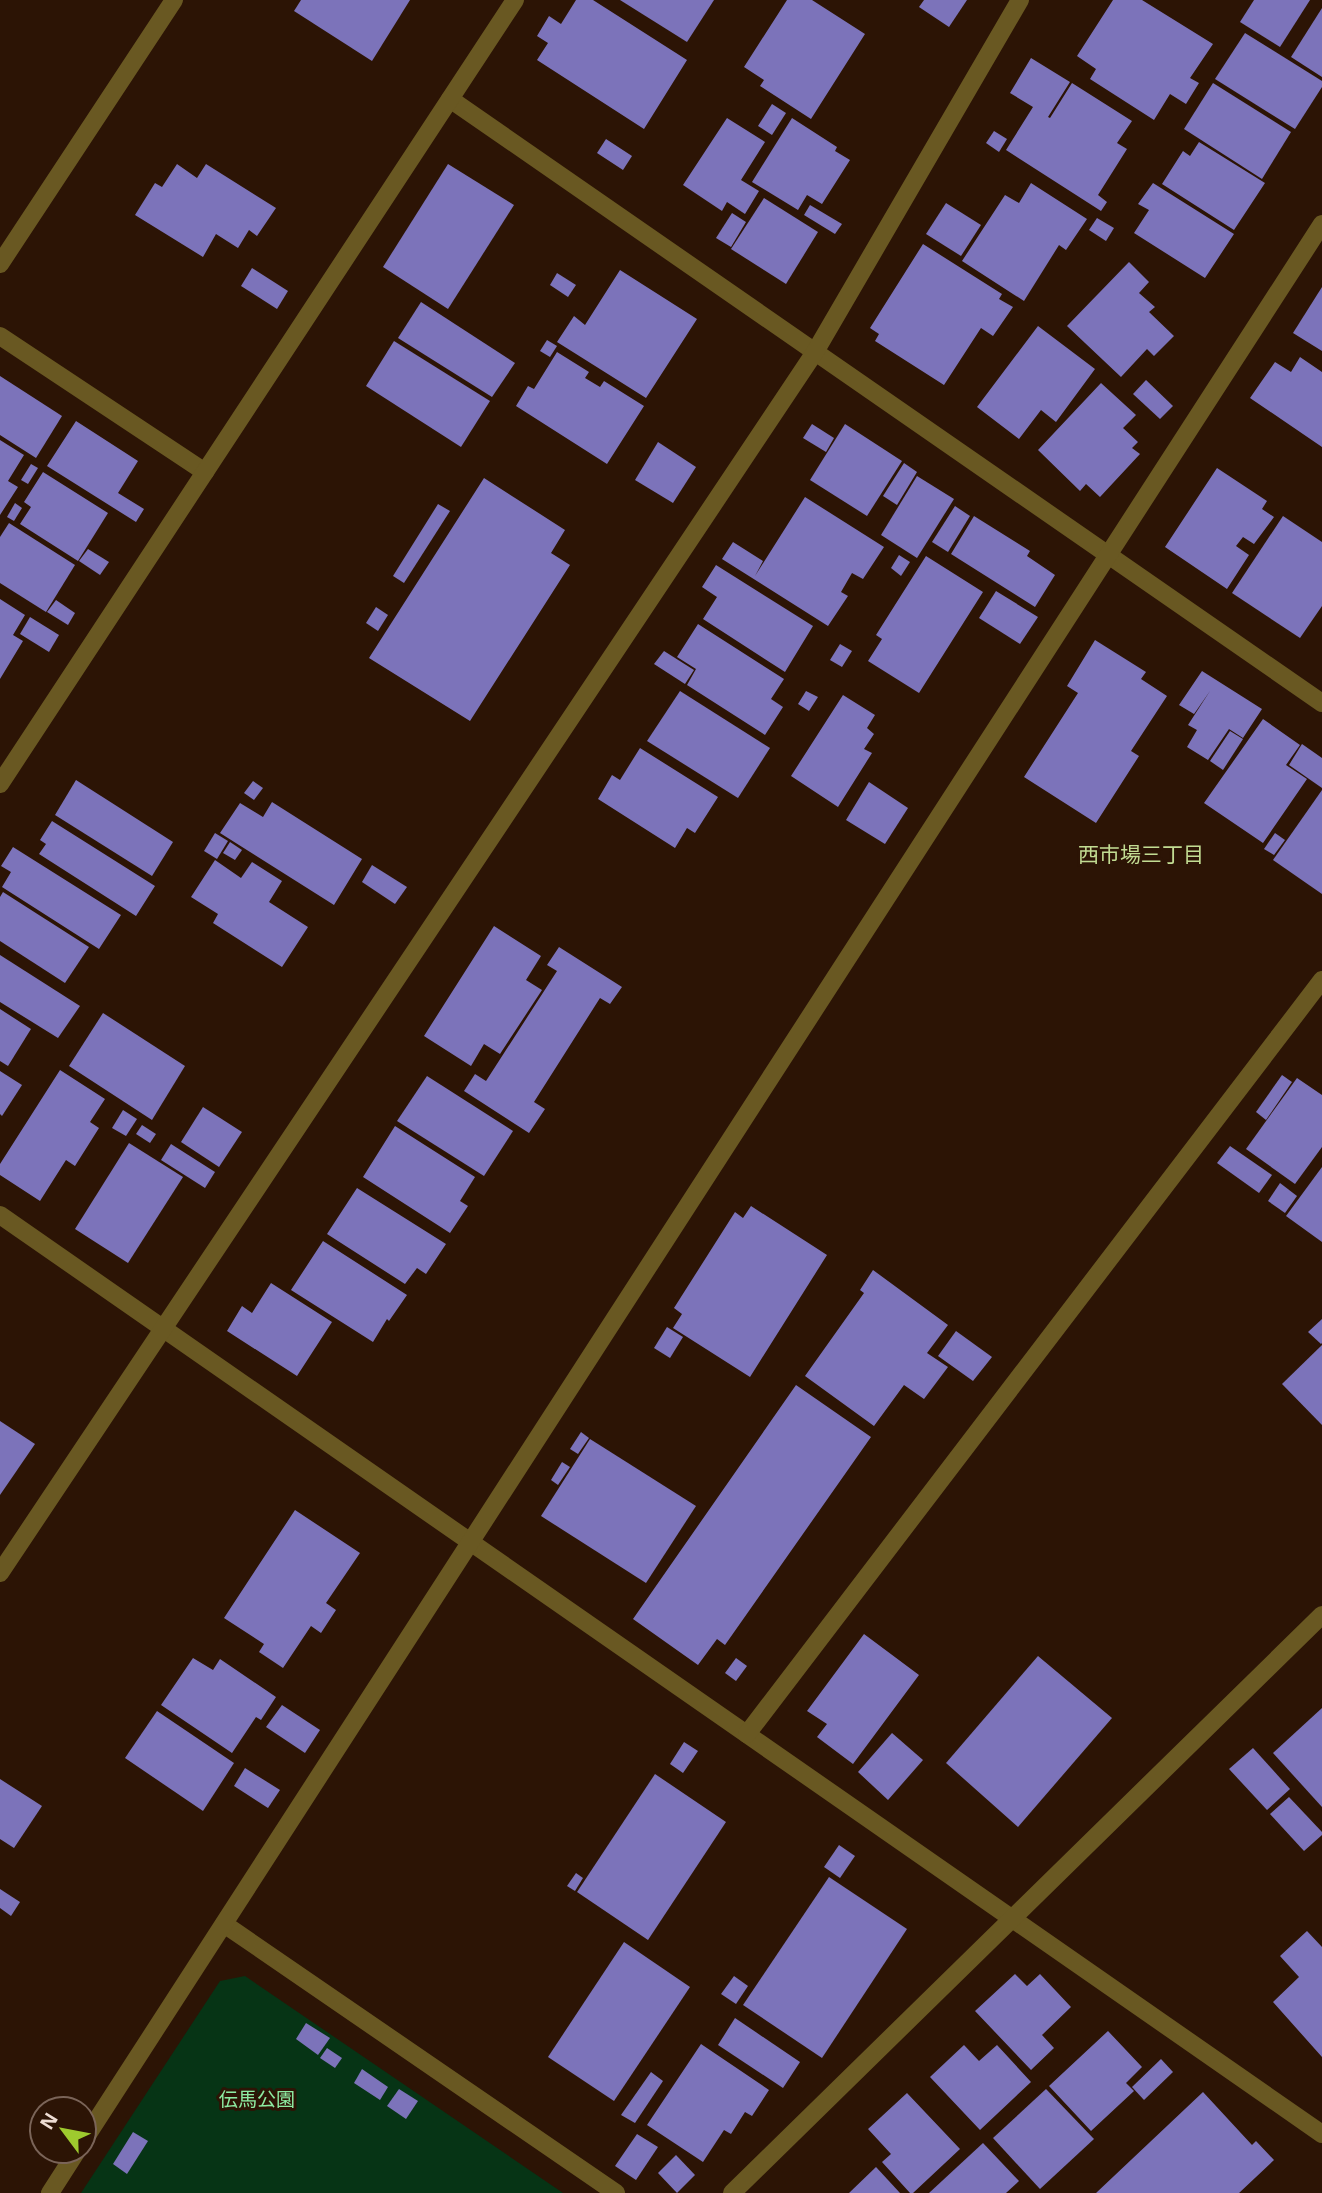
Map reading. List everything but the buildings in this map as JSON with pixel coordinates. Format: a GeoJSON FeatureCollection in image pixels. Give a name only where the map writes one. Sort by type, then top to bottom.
{"type":"FeatureCollection","features":[{"type":"Feature","properties":{"kind":"street"},"geometry":{"type":"LineString","coordinates":[[0,264],[174,0]]}},
{"type":"Feature","properties":{"kind":"street"},"geometry":{"type":"LineString","coordinates":[[0,784],[515,0]]}},
{"type":"Feature","properties":{"kind":"street"},"geometry":{"type":"LineString","coordinates":[[0,1573],[815,352],[1020,0]]}},
{"type":"Feature","properties":{"kind":"street"},"geometry":{"type":"LineString","coordinates":[[450,99],[1322,703]]}},
{"type":"Feature","properties":{"kind":"street"},"geometry":{"type":"LineString","coordinates":[[98,2118],[1322,223]]}},
{"type":"Feature","properties":{"kind":"street"},"geometry":{"type":"LineString","coordinates":[[0,336],[205,472]]}},
{"type":"Feature","properties":{"kind":"street"},"geometry":{"type":"LineString","coordinates":[[747,1734],[1322,980]]}},
{"type":"Feature","properties":{"kind":"street"},"geometry":{"type":"LineString","coordinates":[[0,1214],[1322,2134]]}},
{"type":"Feature","properties":{"kind":"street"},"geometry":{"type":"LineString","coordinates":[[732,2193],[1322,1615]]}},
{"type":"Feature","properties":{"kind":"street"},"geometry":{"type":"LineString","coordinates":[[224,1924],[616,2193]]}},
{"type":"Feature","properties":{"kind":"street"},"geometry":{"type":"LineString","coordinates":[[50,2193],[68,2165]]}},
{"type":"Feature","properties":{"kind":"green space","name":"伝馬公園"},"geometry":{"type":"Polygon","coordinates":[[[245,1976],[563,2193],[81,2193],[220,1981],[245,1976]]]}},
{"type":"Feature","properties":{"kind":"district","name":"西市場三丁目"},"geometry":{"type":"Point","coordinates":[1141,855]}}]}
